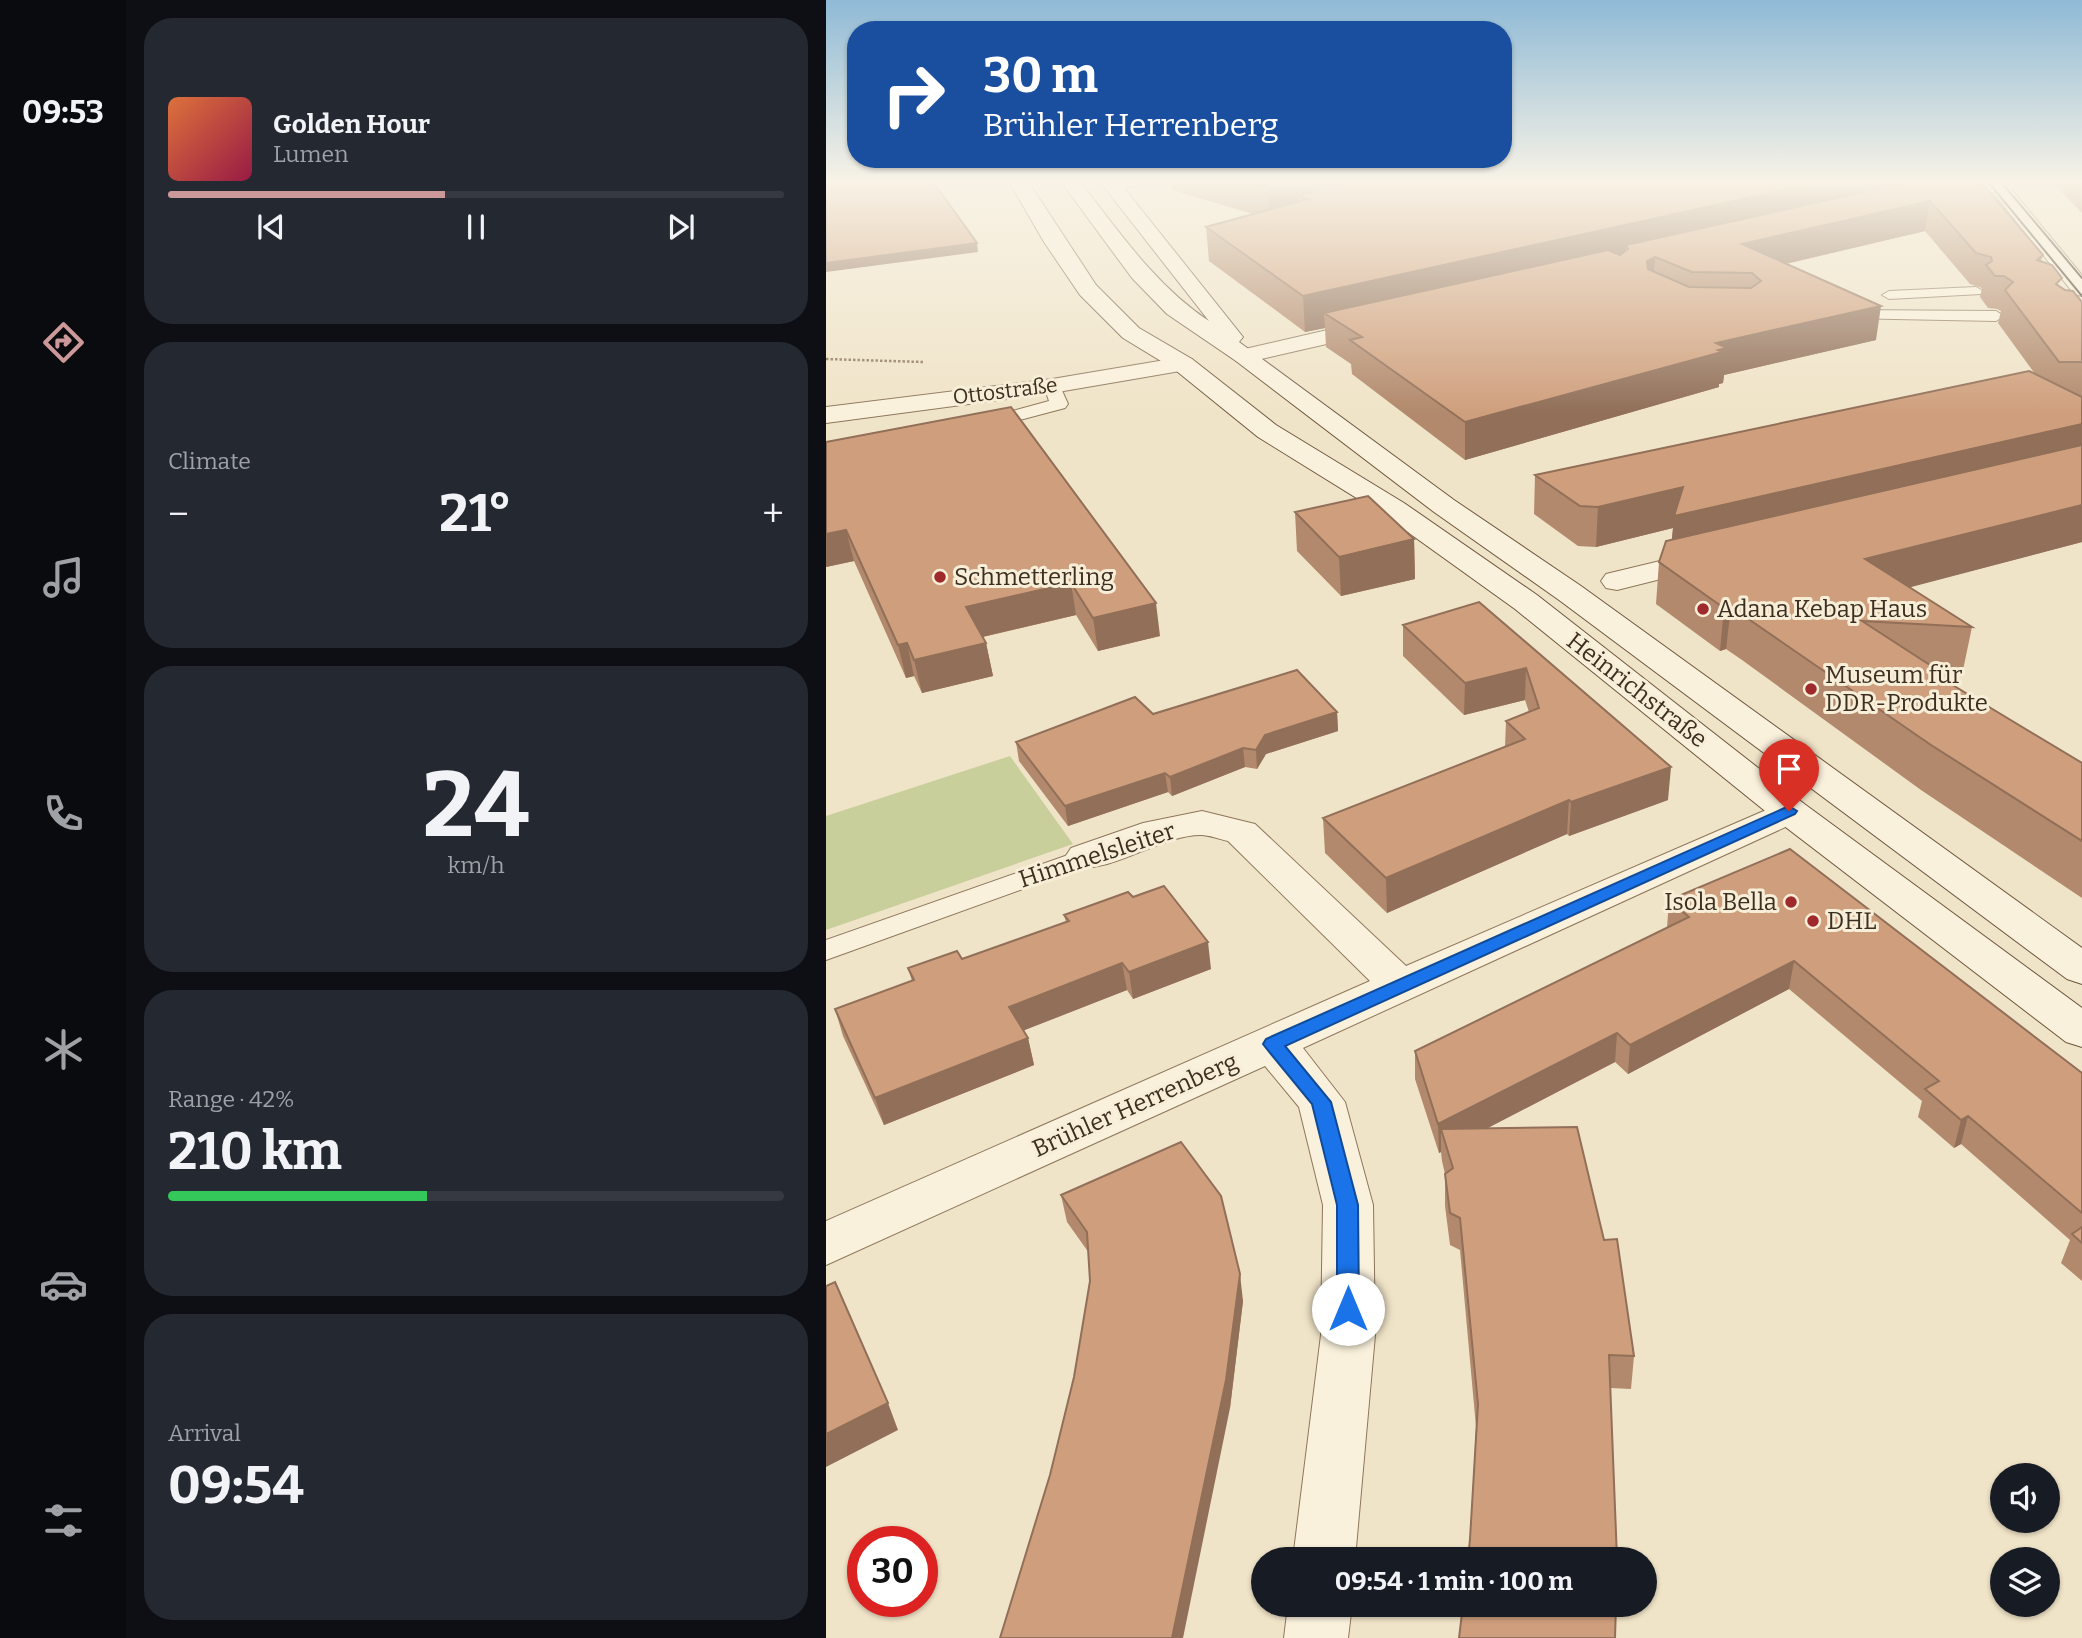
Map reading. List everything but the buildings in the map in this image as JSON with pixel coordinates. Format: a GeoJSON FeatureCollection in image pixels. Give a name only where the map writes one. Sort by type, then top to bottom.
{"type":"FeatureCollection","features":[{"type":"Feature","properties":{"kind":"main road","name":"Heinrichstraße"},"geometry":{"type":"LineString","coordinates":[[1068,259],[1088,290],[1131,333],[1183,364],[1267,431],[1394,509],[1526,602],[1789,811],[2082,1031]]}},
{"type":"Feature","properties":{"kind":"main road","name":"Heinrichstraße"},"geometry":{"type":"LineString","coordinates":[[1129,259],[1175,309],[1244,356],[1444,506],[1570,593],[2082,969]]}},
{"type":"Feature","properties":{"kind":"main road","name":"Heinrichstraße"},"geometry":{"type":"LineString","coordinates":[[1170,259],[1203,295],[1244,356]]}},
{"type":"Feature","properties":{"kind":"main road"},"geometry":{"type":"LineString","coordinates":[[2052,259],[2076,291]]}},
{"type":"Feature","properties":{"kind":"main road"},"geometry":{"type":"LineString","coordinates":[[1114,275],[1130,294]]}},
{"type":"Feature","properties":{"kind":"main road"},"geometry":{"type":"LineString","coordinates":[[1244,356],[1400,320]]}},
{"type":"Feature","properties":{"kind":"main road","name":"Heinrichstraße"},"geometry":{"type":"LineString","coordinates":[[1153,323],[1183,364]]}},
{"type":"Feature","properties":{"kind":"main road","name":"Ottostraße"},"geometry":{"type":"LineString","coordinates":[[826,415],[1052,386],[1183,364]]}},
{"type":"Feature","properties":{"kind":"main road"},"geometry":{"type":"LineString","coordinates":[[1617,581],[1736,552]]}},
{"type":"Feature","properties":{"kind":"main road","name":"Brühler Herrenberg"},"geometry":{"type":"LineString","coordinates":[[826,1244],[1789,811]]}},
{"type":"Feature","properties":{"kind":"main road","name":"Himmelsleiter"},"geometry":{"type":"LineString","coordinates":[[1085,857],[1157,831],[1202,823],[1241,832],[1400,985]]}},
{"type":"Feature","properties":{"kind":"main road"},"geometry":{"type":"LineString","coordinates":[[1273,1044],[1321,1102],[1348,1205],[1348,1335],[1325,1547]]}},
{"type":"Feature","properties":{"kind":"main road"},"geometry":{"type":"LineString","coordinates":[[1316,1638],[1319,1617]]}},
{"type":"Feature","properties":{"kind":"lane"},"geometry":{"type":"LineString","coordinates":[[1889,295],[1976,291]]}},
{"type":"Feature","properties":{"kind":"lane"},"geometry":{"type":"LineString","coordinates":[[1849,315],[1996,316]]}},
{"type":"Feature","properties":{"kind":"lane"},"geometry":{"type":"LineString","coordinates":[[972,426],[1025,416],[1059,404],[1052,386]]}},
{"type":"Feature","properties":{"kind":"lane","name":"Himmelsleiter"},"geometry":{"type":"LineString","coordinates":[[826,950],[1085,857]]}},
{"type":"Feature","properties":{"kind":"green space"},"geometry":{"type":"Polygon","coordinates":[[[1010,756],[1073,844],[826,930],[826,816],[1010,756]]]}},
{"type":"Feature","properties":{"kind":"tram line"},"geometry":{"type":"LineString","coordinates":[[2052,259],[2082,296]]}},
{"type":"Feature","properties":{"kind":"tram line"},"geometry":{"type":"LineString","coordinates":[[2066,259],[2082,278]]}},
{"type":"Feature","properties":{"kind":"place","name":"Schmetterling"},"geometry":{"type":"Point","coordinates":[940,577]}},
{"type":"Feature","properties":{"kind":"place","name":"Adana Kebap Haus"},"geometry":{"type":"Point","coordinates":[1703,609]}},
{"type":"Feature","properties":{"kind":"place","name":"Museum für DDR-Produkte"},"geometry":{"type":"Point","coordinates":[1811,689]}},
{"type":"Feature","properties":{"kind":"place","name":"Isola Bella"},"geometry":{"type":"Point","coordinates":[1791,902]}},
{"type":"Feature","properties":{"kind":"place","name":"DHL"},"geometry":{"type":"Point","coordinates":[1813,921]}},
{"type":"Feature","properties":{"kind":"route"},"geometry":{"type":"LineString","coordinates":[[1348,1309],[1348,1205],[1321,1102],[1273,1044],[1789,811]]}}]}
